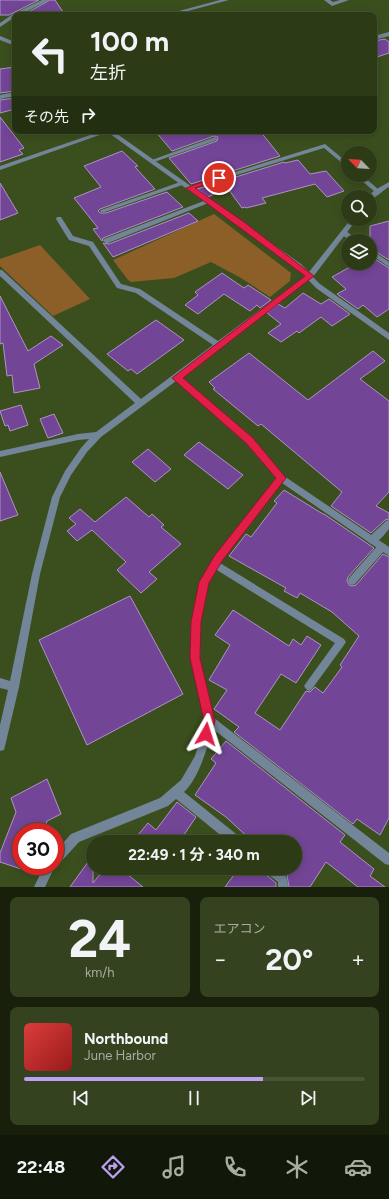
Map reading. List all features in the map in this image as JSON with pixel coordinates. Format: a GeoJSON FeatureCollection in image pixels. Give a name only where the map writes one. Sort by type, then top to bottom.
{"type":"FeatureCollection","features":[{"type":"Feature","properties":{"kind":"street"},"geometry":{"type":"LineString","coordinates":[[21,12],[46,0]]}},
{"type":"Feature","properties":{"kind":"street"},"geometry":{"type":"LineString","coordinates":[[179,12],[226,0]]}},
{"type":"Feature","properties":{"kind":"street"},"geometry":{"type":"LineString","coordinates":[[326,0],[332,4],[346,0]]}},
{"type":"Feature","properties":{"kind":"street"},"geometry":{"type":"LineString","coordinates":[[0,25],[12,17]]}},
{"type":"Feature","properties":{"kind":"street"},"geometry":{"type":"LineString","coordinates":[[377,37],[389,34]]}},
{"type":"Feature","properties":{"kind":"street"},"geometry":{"type":"LineString","coordinates":[[0,38],[12,43]]}},
{"type":"Feature","properties":{"kind":"street"},"geometry":{"type":"LineString","coordinates":[[0,97],[12,95]]}},
{"type":"Feature","properties":{"kind":"street"},"geometry":{"type":"LineString","coordinates":[[0,168],[99,134]]}},
{"type":"Feature","properties":{"kind":"street"},"geometry":{"type":"LineString","coordinates":[[112,134],[293,262],[310,276],[318,286],[389,337]]}},
{"type":"Feature","properties":{"kind":"street"},"geometry":{"type":"LineString","coordinates":[[152,161],[216,139]]}},
{"type":"Feature","properties":{"kind":"street"},"geometry":{"type":"LineString","coordinates":[[189,188],[325,146],[341,160]]}},
{"type":"Feature","properties":{"kind":"street"},"geometry":{"type":"LineString","coordinates":[[366,182],[375,190]]}},
{"type":"Feature","properties":{"kind":"street"},"geometry":{"type":"LineString","coordinates":[[103,211],[183,183]]}},
{"type":"Feature","properties":{"kind":"street"},"geometry":{"type":"LineString","coordinates":[[377,190],[389,184]]}},
{"type":"Feature","properties":{"kind":"street"},"geometry":{"type":"LineString","coordinates":[[106,241],[209,202]]}},
{"type":"Feature","properties":{"kind":"street"},"geometry":{"type":"LineString","coordinates":[[59,219],[71,238],[91,244],[118,286],[138,290],[218,345]]}},
{"type":"Feature","properties":{"kind":"street"},"geometry":{"type":"LineString","coordinates":[[0,746],[14,687],[36,574],[56,497],[68,473],[84,450],[98,435],[140,403],[177,378],[218,345],[310,276],[349,226]]}},
{"type":"Feature","properties":{"kind":"street"},"geometry":{"type":"LineString","coordinates":[[377,257],[389,265]]}},
{"type":"Feature","properties":{"kind":"street"},"geometry":{"type":"LineString","coordinates":[[0,272],[140,403]]}},
{"type":"Feature","properties":{"kind":"street"},"geometry":{"type":"LineString","coordinates":[[177,378],[250,440],[281,478],[385,549],[352,582]]}},
{"type":"Feature","properties":{"kind":"street"},"geometry":{"type":"LineString","coordinates":[[0,454],[78,437],[98,435]]}},
{"type":"Feature","properties":{"kind":"street"},"geometry":{"type":"LineString","coordinates":[[64,850],[75,838],[164,802],[185,784],[199,758],[210,721],[195,658],[196,622],[204,582],[215,564],[281,478]]}},
{"type":"Feature","properties":{"kind":"street"},"geometry":{"type":"LineString","coordinates":[[372,540],[389,524]]}},
{"type":"Feature","properties":{"kind":"street"},"geometry":{"type":"LineString","coordinates":[[215,564],[341,642],[309,686]]}},
{"type":"Feature","properties":{"kind":"street"},"geometry":{"type":"LineString","coordinates":[[0,682],[14,687]]}},
{"type":"Feature","properties":{"kind":"street"},"geometry":{"type":"LineString","coordinates":[[210,721],[389,860]]}},
{"type":"Feature","properties":{"kind":"street"},"geometry":{"type":"LineString","coordinates":[[176,792],[228,835]]}},
{"type":"Feature","properties":{"kind":"street"},"geometry":{"type":"LineString","coordinates":[[39,887],[45,875]]}},
{"type":"Feature","properties":{"kind":"street"},"geometry":{"type":"LineString","coordinates":[[277,875],[283,880],[283,887]]}},
{"type":"Feature","properties":{"kind":"shaded area"},"geometry":{"type":"Polygon","coordinates":[[[214,214],[291,273],[290,281],[270,297],[241,278],[211,262],[174,278],[131,282],[113,260],[214,214]]]}},
{"type":"Feature","properties":{"kind":"shaded area"},"geometry":{"type":"Polygon","coordinates":[[[40,245],[90,299],[53,316],[0,266],[0,259],[40,245]]]}},
{"type":"Feature","properties":{"kind":"building"},"geometry":{"type":"Polygon","coordinates":[[[0,0],[39,0],[15,12],[12,12],[9,15],[0,15],[0,0]]]}},
{"type":"Feature","properties":{"kind":"building"},"geometry":{"type":"Polygon","coordinates":[[[50,0],[55,0],[63,12],[28,12],[50,0]]]}},
{"type":"Feature","properties":{"kind":"building"},"geometry":{"type":"Polygon","coordinates":[[[385,39],[389,42],[389,53],[377,57],[377,40],[385,39]]]}},
{"type":"Feature","properties":{"kind":"building"},"geometry":{"type":"Polygon","coordinates":[[[12,67],[12,91],[0,93],[0,69],[12,67]]]}},
{"type":"Feature","properties":{"kind":"building"},"geometry":{"type":"Polygon","coordinates":[[[12,98],[12,110],[0,113],[0,100],[12,98]]]}},
{"type":"Feature","properties":{"kind":"building"},"geometry":{"type":"Polygon","coordinates":[[[0,117],[24,148],[19,150],[23,154],[0,162],[0,117]]]}},
{"type":"Feature","properties":{"kind":"building"},"geometry":{"type":"Polygon","coordinates":[[[158,134],[262,134],[280,156],[191,184],[169,158],[217,141],[218,137],[214,136],[172,151],[158,134]]]}},
{"type":"Feature","properties":{"kind":"building"},"geometry":{"type":"Polygon","coordinates":[[[122,151],[138,166],[135,167],[155,189],[100,209],[98,211],[100,213],[106,213],[167,192],[183,207],[103,238],[102,241],[93,229],[98,228],[74,198],[101,187],[84,166],[122,151]]]}},
{"type":"Feature","properties":{"kind":"building"},"geometry":{"type":"Polygon","coordinates":[[[298,160],[310,174],[326,171],[343,190],[327,197],[315,184],[262,198],[266,203],[242,208],[229,190],[219,195],[216,193],[208,197],[197,189],[284,162],[298,160]]]}},
{"type":"Feature","properties":{"kind":"building"},"geometry":{"type":"Polygon","coordinates":[[[0,183],[18,213],[0,220],[0,183]]]}},
{"type":"Feature","properties":{"kind":"building"},"geometry":{"type":"Polygon","coordinates":[[[189,213],[198,221],[113,257],[103,243],[109,244],[189,213]]]}},
{"type":"Feature","properties":{"kind":"building"},"geometry":{"type":"Polygon","coordinates":[[[389,221],[389,260],[377,252],[377,234],[370,234],[370,226],[377,226],[377,224],[389,221]]]}},
{"type":"Feature","properties":{"kind":"building"},"geometry":{"type":"Polygon","coordinates":[[[377,260],[389,268],[389,309],[377,317],[363,305],[358,309],[337,294],[346,289],[332,277],[344,270],[377,270],[377,260]]]}},
{"type":"Feature","properties":{"kind":"building"},"geometry":{"type":"Polygon","coordinates":[[[222,273],[244,288],[248,285],[271,300],[260,308],[257,305],[250,311],[224,294],[198,314],[185,305],[198,295],[195,292],[222,273]]]}},
{"type":"Feature","properties":{"kind":"building"},"geometry":{"type":"Polygon","coordinates":[[[303,293],[321,304],[329,299],[350,314],[332,326],[321,317],[299,333],[297,331],[281,342],[268,333],[281,324],[267,313],[278,304],[285,308],[303,293]]]}},
{"type":"Feature","properties":{"kind":"building"},"geometry":{"type":"Polygon","coordinates":[[[0,296],[28,351],[51,336],[63,345],[34,364],[40,388],[14,393],[12,375],[7,376],[3,343],[0,344],[0,296]]]}},
{"type":"Feature","properties":{"kind":"building"},"geometry":{"type":"Polygon","coordinates":[[[156,320],[184,340],[137,374],[131,369],[128,371],[107,354],[156,320]]]}},
{"type":"Feature","properties":{"kind":"building"},"geometry":{"type":"Polygon","coordinates":[[[373,351],[385,361],[360,379],[389,401],[389,492],[376,506],[389,513],[389,519],[385,520],[371,533],[331,506],[342,492],[261,424],[258,426],[213,389],[215,388],[209,382],[249,353],[308,400],[373,351]]]}},
{"type":"Feature","properties":{"kind":"building"},"geometry":{"type":"Polygon","coordinates":[[[21,405],[28,425],[10,431],[8,425],[5,426],[0,411],[21,405]]]}},
{"type":"Feature","properties":{"kind":"building"},"geometry":{"type":"Polygon","coordinates":[[[54,414],[63,433],[48,438],[40,419],[54,414]]]}},
{"type":"Feature","properties":{"kind":"building"},"geometry":{"type":"Polygon","coordinates":[[[199,442],[243,475],[228,489],[184,455],[199,442]]]}},
{"type":"Feature","properties":{"kind":"building"},"geometry":{"type":"Polygon","coordinates":[[[148,449],[171,469],[155,482],[132,462],[148,449]]]}},
{"type":"Feature","properties":{"kind":"building"},"geometry":{"type":"Polygon","coordinates":[[[0,472],[18,515],[0,521],[0,472]]]}},
{"type":"Feature","properties":{"kind":"building"},"geometry":{"type":"Polygon","coordinates":[[[284,490],[324,514],[374,548],[348,577],[347,581],[349,585],[356,585],[383,554],[389,557],[389,818],[380,835],[357,819],[353,824],[234,732],[239,727],[214,709],[227,690],[209,680],[230,645],[215,635],[233,610],[289,646],[293,639],[301,645],[307,636],[321,645],[296,683],[281,674],[255,713],[280,730],[306,691],[310,692],[315,687],[323,693],[342,667],[340,665],[359,636],[332,612],[300,593],[297,598],[284,591],[286,588],[229,556],[246,534],[251,537],[277,503],[274,501],[284,490]]]}},
{"type":"Feature","properties":{"kind":"building"},"geometry":{"type":"Polygon","coordinates":[[[126,497],[149,517],[152,514],[164,525],[161,527],[181,544],[149,572],[157,579],[141,593],[117,570],[126,562],[92,530],[77,541],[67,531],[76,524],[69,518],[80,509],[95,522],[126,497]]]}},
{"type":"Feature","properties":{"kind":"building"},"geometry":{"type":"Polygon","coordinates":[[[130,596],[183,694],[87,745],[39,640],[130,596]]]}},
{"type":"Feature","properties":{"kind":"building"},"geometry":{"type":"Polygon","coordinates":[[[226,741],[345,835],[340,842],[374,869],[370,876],[385,887],[358,887],[326,862],[310,887],[289,887],[287,875],[302,875],[302,835],[245,835],[226,817],[195,795],[216,763],[211,759],[226,741]]]}},
{"type":"Feature","properties":{"kind":"building"},"geometry":{"type":"Polygon","coordinates":[[[47,779],[61,814],[47,821],[46,823],[12,823],[12,866],[0,862],[0,853],[16,812],[11,798],[47,779]]]}},
{"type":"Feature","properties":{"kind":"building"},"geometry":{"type":"Polygon","coordinates":[[[177,802],[196,817],[184,835],[138,835],[148,823],[156,830],[177,802]]]}},
{"type":"Feature","properties":{"kind":"building"},"geometry":{"type":"Polygon","coordinates":[[[86,865],[86,875],[93,875],[93,883],[99,875],[128,875],[143,887],[70,887],[86,865]]]}},
{"type":"Feature","properties":{"kind":"building"},"geometry":{"type":"Polygon","coordinates":[[[234,875],[266,875],[276,883],[276,887],[225,887],[234,875]]]}},
{"type":"Feature","properties":{"kind":"route"},"geometry":{"type":"LineString","coordinates":[[206,734],[210,721],[195,658],[196,622],[204,582],[219,558],[281,478],[250,440],[177,378],[243,326],[302,284],[310,276],[299,266],[242,224],[189,188],[219,178]]}}]}
